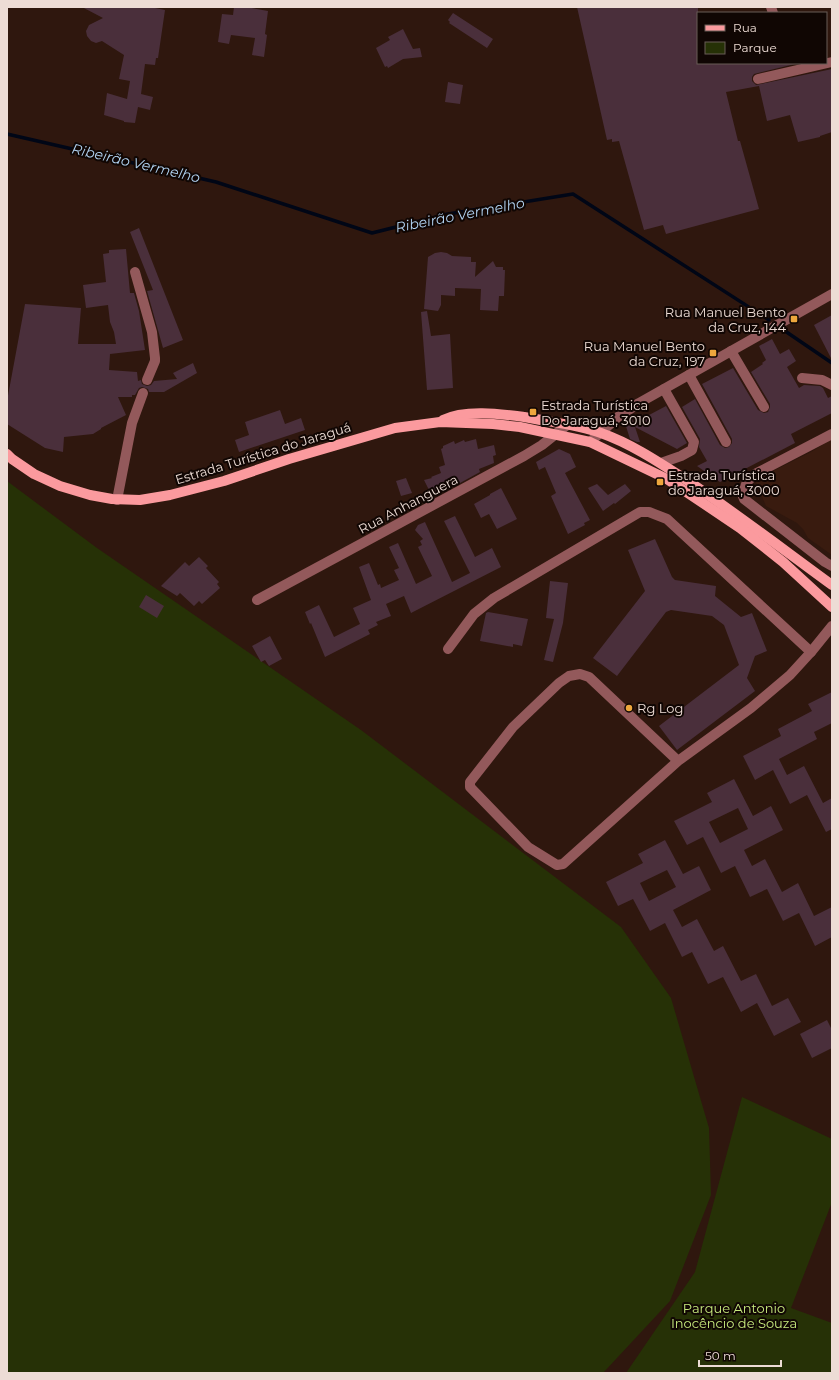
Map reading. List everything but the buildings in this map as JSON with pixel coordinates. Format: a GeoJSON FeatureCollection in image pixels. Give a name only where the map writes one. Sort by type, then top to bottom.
{"type":"FeatureCollection","features":[{"type":"Feature","properties":{"kind":"main road","name":"Estrada Turística do Jaraguá"},"geometry":{"type":"LineString","coordinates":[[440,422],[449,417],[462,414],[509,415],[600,432],[636,448],[661,463],[713,498],[832,586]]}},
{"type":"Feature","properties":{"kind":"main road","name":"Estrada Turística do Jaraguá"},"geometry":{"type":"LineString","coordinates":[[7,454],[34,474],[60,486],[90,495],[117,500],[140,500],[170,495],[224,481],[289,459],[395,428],[440,422],[493,424],[520,427],[590,442],[667,479],[740,528],[783,562],[832,607]]}},
{"type":"Feature","properties":{"kind":"street"},"geometry":{"type":"LineString","coordinates":[[758,79],[790,68],[818,64]]}},
{"type":"Feature","properties":{"kind":"street"},"geometry":{"type":"LineString","coordinates":[[134,272],[152,332],[155,361],[147,380]]}},
{"type":"Feature","properties":{"kind":"street"},"geometry":{"type":"LineString","coordinates":[[590,442],[618,417],[664,389],[832,294]]}},
{"type":"Feature","properties":{"kind":"street"},"geometry":{"type":"LineString","coordinates":[[731,351],[764,407]]}},
{"type":"Feature","properties":{"kind":"street"},"geometry":{"type":"LineString","coordinates":[[689,375],[726,442]]}},
{"type":"Feature","properties":{"kind":"street"},"geometry":{"type":"LineString","coordinates":[[802,378],[822,380],[832,385]]}},
{"type":"Feature","properties":{"kind":"street"},"geometry":{"type":"LineString","coordinates":[[661,463],[681,456],[692,450],[694,442],[664,389]]}},
{"type":"Feature","properties":{"kind":"street"},"geometry":{"type":"LineString","coordinates":[[117,500],[132,423],[143,392]]}},
{"type":"Feature","properties":{"kind":"street","name":"Rua Anhanguera"},"geometry":{"type":"LineString","coordinates":[[257,600],[524,456],[567,425]]}},
{"type":"Feature","properties":{"kind":"street"},"geometry":{"type":"LineString","coordinates":[[832,434],[754,474],[747,482],[742,494],[744,499],[832,566]]}},
{"type":"Feature","properties":{"kind":"street"},"geometry":{"type":"LineString","coordinates":[[448,649],[474,614],[494,598],[640,512],[649,512],[667,519],[811,652]]}},
{"type":"Feature","properties":{"kind":"street"},"geometry":{"type":"LineString","coordinates":[[678,761],[589,677],[580,674],[570,676],[559,683],[513,727],[470,782],[470,788],[528,847],[557,865],[561,864],[678,761],[751,708],[790,675],[832,626]]}},
{"type":"Feature","properties":{"kind":"shaded area"},"geometry":{"type":"Polygon","coordinates":[[[832,439],[832,555],[808,538],[803,529],[797,523],[766,506],[755,480],[811,452],[832,439]]]}},
{"type":"Feature","properties":{"kind":"green space"},"geometry":{"type":"Polygon","coordinates":[[[7,481],[97,548],[361,730],[621,927],[671,998],[709,1128],[711,1195],[670,1301],[603,1373],[7,1373],[7,481]]]}},
{"type":"Feature","properties":{"kind":"green space","name":"Parque Antonio Inocêncio de Souza"},"geometry":{"type":"Polygon","coordinates":[[[742,1097],[832,1139],[832,1202],[791,1308],[832,1323],[832,1373],[626,1373],[695,1272],[742,1097]]]}},
{"type":"Feature","properties":{"kind":"waterway","name":"Ribeirão Vermelho"},"geometry":{"type":"LineString","coordinates":[[7,134],[216,182],[372,233],[448,214],[573,194],[769,320]]}},
{"type":"Feature","properties":{"kind":"waterway","name":"Ribeirão Vermelho"},"geometry":{"type":"LineString","coordinates":[[785,331],[832,363]]}},
{"type":"Feature","properties":{"kind":"place","name":"Rua Manuel Bento da Cruz, 144"},"geometry":{"type":"Point","coordinates":[794,319]}},
{"type":"Feature","properties":{"kind":"place","name":"Rua Manuel Bento da Cruz, 197"},"geometry":{"type":"Point","coordinates":[713,353]}},
{"type":"Feature","properties":{"kind":"place","name":"Estrada Turística Do Jaraguá, 3010"},"geometry":{"type":"Point","coordinates":[533,412]}},
{"type":"Feature","properties":{"kind":"place","name":"Estrada Turística do Jaraguá, 3000"},"geometry":{"type":"Point","coordinates":[660,482]}},
{"type":"Feature","properties":{"kind":"place","name":"Rg Log"},"geometry":{"type":"Point","coordinates":[629,708]}}]}
